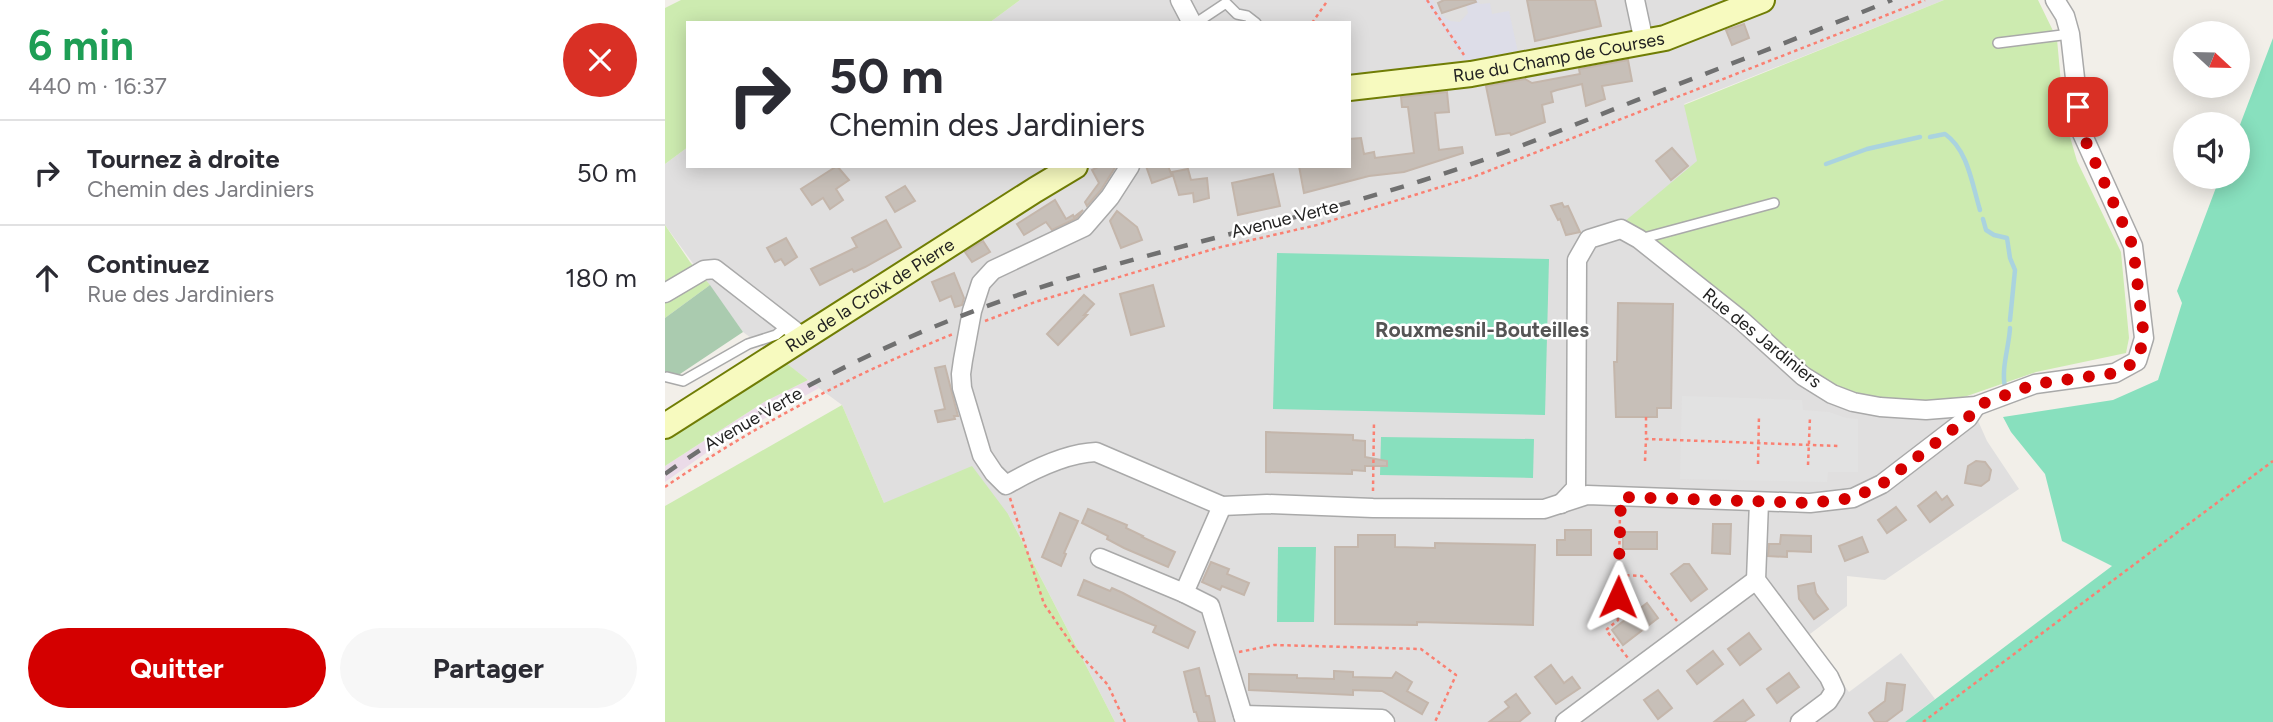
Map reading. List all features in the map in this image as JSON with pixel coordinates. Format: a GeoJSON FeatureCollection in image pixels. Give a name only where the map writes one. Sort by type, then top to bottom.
{"type":"FeatureCollection","features":[{"type":"Feature","properties":{"kind":"main road","name":"Rue du Champ de Courses"},"geometry":{"type":"LineString","coordinates":[[1351,88],[1471,74],[1665,38],[1762,0]]}},
{"type":"Feature","properties":{"kind":"main road","name":"Rue de la Croix de Pierre"},"geometry":{"type":"LineString","coordinates":[[665,426],[796,332],[1072,168]]}},
{"type":"Feature","properties":{"kind":"street"},"geometry":{"type":"LineString","coordinates":[[1180,0],[1193,21]]}},
{"type":"Feature","properties":{"kind":"street"},"geometry":{"type":"LineString","coordinates":[[1635,0],[1644,42]]}},
{"type":"Feature","properties":{"kind":"street","name":"Rue des Jardiniers"},"geometry":{"type":"LineString","coordinates":[[1559,506],[1576,488],[1577,260],[1589,239],[1621,229],[1639,239],[1817,379],[1832,394],[1853,402],[1926,410],[1976,406],[2035,384],[2115,373],[2137,361],[2144,338],[2133,246],[2081,131],[2070,34],[2065,16],[2055,0]]}},
{"type":"Feature","properties":{"kind":"street"},"geometry":{"type":"LineString","coordinates":[[1129,168],[1110,197],[1084,227],[988,274],[978,292],[961,374],[962,388],[982,455],[1006,485],[1027,473],[1082,453],[1096,452],[1222,506],[1267,504],[1543,509],[1587,495],[1810,503],[1853,498],[1882,484],[1968,418],[1976,406]]}},
{"type":"Feature","properties":{"kind":"street"},"geometry":{"type":"LineString","coordinates":[[665,293],[704,270],[715,269],[796,332]]}},
{"type":"Feature","properties":{"kind":"street"},"geometry":{"type":"LineString","coordinates":[[1759,502],[1756,580],[1833,683],[1835,690],[1833,696],[1800,722]]}},
{"type":"Feature","properties":{"kind":"street"},"geometry":{"type":"LineString","coordinates":[[1184,593],[1222,506]]}},
{"type":"Feature","properties":{"kind":"street"},"geometry":{"type":"LineString","coordinates":[[1100,558],[1210,606],[1244,719],[1382,719],[1385,722]]}},
{"type":"Feature","properties":{"kind":"street"},"geometry":{"type":"LineString","coordinates":[[1565,722],[1756,580]]}},
{"type":"Feature","properties":{"kind":"lane"},"geometry":{"type":"LineString","coordinates":[[1197,21],[1226,3],[1237,14],[1253,21]]}},
{"type":"Feature","properties":{"kind":"lane"},"geometry":{"type":"LineString","coordinates":[[1998,43],[2070,34]]}},
{"type":"Feature","properties":{"kind":"lane"},"geometry":{"type":"LineString","coordinates":[[1639,239],[1774,203]]}},
{"type":"Feature","properties":{"kind":"lane"},"geometry":{"type":"LineString","coordinates":[[667,377],[683,381],[748,344],[776,334],[796,332]]}},
{"type":"Feature","properties":{"kind":"path"},"geometry":{"type":"LineString","coordinates":[[1313,21],[1328,0]]}},
{"type":"Feature","properties":{"kind":"path"},"geometry":{"type":"LineString","coordinates":[[1427,0],[1471,65],[1471,74]]}},
{"type":"Feature","properties":{"kind":"path","name":"Avenue Verte"},"geometry":{"type":"LineString","coordinates":[[665,487],[807,401],[891,359],[970,327],[1035,302],[1217,248],[1317,225],[1473,177],[1925,0]]}},
{"type":"Feature","properties":{"kind":"path"},"geometry":{"type":"LineString","coordinates":[[1758,464],[1759,415]]}},
{"type":"Feature","properties":{"kind":"path"},"geometry":{"type":"LineString","coordinates":[[1645,461],[1646,417]]}},
{"type":"Feature","properties":{"kind":"path"},"geometry":{"type":"LineString","coordinates":[[1808,465],[1810,417]]}},
{"type":"Feature","properties":{"kind":"path"},"geometry":{"type":"LineString","coordinates":[[1373,508],[1374,421]]}},
{"type":"Feature","properties":{"kind":"path"},"geometry":{"type":"LineString","coordinates":[[1646,439],[1840,446]]}},
{"type":"Feature","properties":{"kind":"path"},"geometry":{"type":"LineString","coordinates":[[1923,722],[2273,461]]}},
{"type":"Feature","properties":{"kind":"path"},"geometry":{"type":"LineString","coordinates":[[1006,485],[1044,604],[1075,649],[1108,685],[1125,722]]}},
{"type":"Feature","properties":{"kind":"path"},"geometry":{"type":"LineString","coordinates":[[1621,497],[1618,620],[1606,630],[1637,668]]}},
{"type":"Feature","properties":{"kind":"path"},"geometry":{"type":"LineString","coordinates":[[1619,575],[1642,576],[1686,632]]}},
{"type":"Feature","properties":{"kind":"path"},"geometry":{"type":"LineString","coordinates":[[1225,654],[1274,645],[1421,649],[1456,676],[1435,722]]}},
{"type":"Feature","properties":{"kind":"shaded area"},"geometry":{"type":"Polygon","coordinates":[[[1020,0],[1944,0],[1684,104],[1930,405],[1967,396],[1987,441],[2019,489],[1885,580],[1847,576],[1847,606],[1806,637],[1849,692],[1901,653],[1935,699],[1905,722],[1115,722],[1008,514],[884,503],[842,405],[743,332],[665,225],[665,164],[686,148],[686,168],[1351,168],[1351,21],[992,21],[1020,0]]]}},
{"type":"Feature","properties":{"kind":"shaded area"},"geometry":{"type":"Polygon","coordinates":[[[1424,0],[1433,0],[1440,14],[1450,21],[1460,22],[1468,13],[1465,0],[1477,0],[1480,4],[1490,3],[1492,14],[1509,11],[1519,57],[1468,65],[1424,0]]]}},
{"type":"Feature","properties":{"kind":"shaded area"},"geometry":{"type":"Polygon","coordinates":[[[808,380],[819,388],[719,444],[665,482],[665,466],[764,402],[808,380]]]}},
{"type":"Feature","properties":{"kind":"shaded area"},"geometry":{"type":"Polygon","coordinates":[[[1682,396],[1802,400],[1803,410],[1829,412],[1858,419],[1858,472],[1828,472],[1827,482],[1680,479],[1682,396]]]}},
{"type":"Feature","properties":{"kind":"green space"},"geometry":{"type":"Polygon","coordinates":[[[681,0],[1020,0],[992,21],[686,21],[686,148],[665,164],[665,8],[681,0]]]}},
{"type":"Feature","properties":{"kind":"green space"},"geometry":{"type":"Polygon","coordinates":[[[1944,0],[2038,0],[2057,39],[2064,116],[2077,161],[2121,252],[2129,338],[2126,353],[2036,372],[1967,396],[1930,405],[1859,399],[1817,383],[1624,222],[1697,161],[1684,105],[1944,0]]]}},
{"type":"Feature","properties":{"kind":"green space"},"geometry":{"type":"Polygon","coordinates":[[[2273,38],[2273,722],[1905,722],[2112,566],[2062,541],[2045,474],[2011,432],[2003,417],[2113,400],[2158,380],[2182,303],[2177,291],[2215,189],[2250,189],[2250,112],[2245,112],[2273,38]]]}},
{"type":"Feature","properties":{"kind":"green space"},"geometry":{"type":"Polygon","coordinates":[[[665,225],[690,262],[710,285],[665,318],[665,225]]]}},
{"type":"Feature","properties":{"kind":"green space"},"geometry":{"type":"Polygon","coordinates":[[[1277,253],[1549,259],[1545,415],[1273,409],[1277,253]]]}},
{"type":"Feature","properties":{"kind":"green space"},"geometry":{"type":"Polygon","coordinates":[[[710,285],[743,332],[677,376],[665,379],[665,318],[710,285]]]}},
{"type":"Feature","properties":{"kind":"green space"},"geometry":{"type":"Polygon","coordinates":[[[786,363],[808,380],[764,402],[665,466],[665,439],[786,363]]]}},
{"type":"Feature","properties":{"kind":"green space"},"geometry":{"type":"Polygon","coordinates":[[[842,405],[884,503],[972,466],[1008,514],[1115,722],[665,722],[665,506],[842,405]]]}},
{"type":"Feature","properties":{"kind":"green space"},"geometry":{"type":"Polygon","coordinates":[[[1381,437],[1534,439],[1533,478],[1380,475],[1381,437]]]}},
{"type":"Feature","properties":{"kind":"green space"},"geometry":{"type":"Polygon","coordinates":[[[1278,547],[1316,547],[1314,622],[1277,622],[1278,547]]]}},
{"type":"Feature","properties":{"kind":"building"},"geometry":{"type":"Polygon","coordinates":[[[1444,0],[1476,2],[1442,13],[1438,3],[1444,0]]]}},
{"type":"Feature","properties":{"kind":"building"},"geometry":{"type":"Polygon","coordinates":[[[1527,0],[1595,0],[1601,26],[1535,41],[1527,0]]]}},
{"type":"Feature","properties":{"kind":"building"},"geometry":{"type":"Polygon","coordinates":[[[1744,24],[1749,38],[1732,45],[1726,30],[1744,24]]]}},
{"type":"Feature","properties":{"kind":"building"},"geometry":{"type":"Polygon","coordinates":[[[1628,60],[1632,81],[1602,86],[1605,99],[1586,106],[1582,84],[1557,90],[1551,92],[1553,102],[1542,105],[1545,122],[1511,135],[1496,135],[1486,86],[1525,79],[1532,83],[1580,74],[1579,69],[1628,60]]]}},
{"type":"Feature","properties":{"kind":"building"},"geometry":{"type":"Polygon","coordinates":[[[1447,92],[1449,112],[1435,113],[1439,150],[1462,147],[1463,153],[1404,172],[1369,176],[1304,193],[1299,168],[1351,168],[1351,139],[1361,138],[1364,154],[1374,152],[1375,158],[1414,153],[1408,107],[1402,107],[1401,97],[1447,92]]]}},
{"type":"Feature","properties":{"kind":"building"},"geometry":{"type":"Polygon","coordinates":[[[1672,148],[1688,166],[1671,180],[1656,161],[1672,148]]]}},
{"type":"Feature","properties":{"kind":"building"},"geometry":{"type":"Polygon","coordinates":[[[834,168],[839,168],[849,180],[836,189],[843,200],[830,209],[823,198],[812,205],[801,189],[834,168]]]}},
{"type":"Feature","properties":{"kind":"building"},"geometry":{"type":"Polygon","coordinates":[[[1115,168],[1087,206],[1085,202],[1099,183],[1092,170],[1115,168]]]}},
{"type":"Feature","properties":{"kind":"building"},"geometry":{"type":"Polygon","coordinates":[[[1147,168],[1169,168],[1172,176],[1152,183],[1147,168]]]}},
{"type":"Feature","properties":{"kind":"building"},"geometry":{"type":"Polygon","coordinates":[[[1188,169],[1191,180],[1207,178],[1209,198],[1194,202],[1193,193],[1179,195],[1172,172],[1188,169]]]}},
{"type":"Feature","properties":{"kind":"building"},"geometry":{"type":"Polygon","coordinates":[[[1273,174],[1280,206],[1238,215],[1232,183],[1273,174]]]}},
{"type":"Feature","properties":{"kind":"building"},"geometry":{"type":"Polygon","coordinates":[[[905,186],[915,201],[895,212],[886,197],[905,186]]]}},
{"type":"Feature","properties":{"kind":"building"},"geometry":{"type":"Polygon","coordinates":[[[1055,200],[1066,219],[1083,210],[1077,218],[1052,230],[1046,222],[1024,235],[1017,224],[1055,200]]]}},
{"type":"Feature","properties":{"kind":"building"},"geometry":{"type":"Polygon","coordinates":[[[1562,203],[1564,207],[1568,206],[1580,232],[1566,235],[1551,206],[1562,203]]]}},
{"type":"Feature","properties":{"kind":"building"},"geometry":{"type":"Polygon","coordinates":[[[1117,211],[1137,227],[1142,240],[1121,248],[1110,221],[1117,211]]]}},
{"type":"Feature","properties":{"kind":"building"},"geometry":{"type":"Polygon","coordinates":[[[886,220],[901,247],[865,267],[854,272],[852,269],[820,285],[811,269],[857,247],[852,238],[886,220]]]}},
{"type":"Feature","properties":{"kind":"building"},"geometry":{"type":"Polygon","coordinates":[[[786,238],[797,257],[785,265],[781,259],[775,262],[767,248],[786,238]]]}},
{"type":"Feature","properties":{"kind":"building"},"geometry":{"type":"Polygon","coordinates":[[[983,241],[990,252],[972,262],[965,252],[983,241]]]}},
{"type":"Feature","properties":{"kind":"building"},"geometry":{"type":"Polygon","coordinates":[[[954,273],[964,298],[962,305],[955,307],[951,296],[940,301],[932,282],[954,273]]]}},
{"type":"Feature","properties":{"kind":"building"},"geometry":{"type":"Polygon","coordinates":[[[1153,285],[1164,326],[1131,335],[1120,294],[1153,285]]]}},
{"type":"Feature","properties":{"kind":"building"},"geometry":{"type":"Polygon","coordinates":[[[1084,295],[1094,304],[1058,345],[1047,334],[1084,295]]]}},
{"type":"Feature","properties":{"kind":"building"},"geometry":{"type":"Polygon","coordinates":[[[1618,303],[1673,304],[1671,408],[1657,408],[1657,417],[1616,417],[1614,362],[1617,362],[1618,303]]]}},
{"type":"Feature","properties":{"kind":"building"},"geometry":{"type":"Polygon","coordinates":[[[945,366],[958,416],[938,422],[935,411],[945,409],[935,368],[945,366]]]}},
{"type":"Feature","properties":{"kind":"building"},"geometry":{"type":"Polygon","coordinates":[[[1266,432],[1353,435],[1353,440],[1365,441],[1365,457],[1387,461],[1387,466],[1365,466],[1365,471],[1352,470],[1352,474],[1266,472],[1266,432]]]}},
{"type":"Feature","properties":{"kind":"building"},"geometry":{"type":"Polygon","coordinates":[[[1976,461],[1985,462],[1991,470],[1989,480],[1981,486],[1965,483],[1968,466],[1976,461]]]}},
{"type":"Feature","properties":{"kind":"building"},"geometry":{"type":"Polygon","coordinates":[[[1936,492],[1942,500],[1947,496],[1953,505],[1930,522],[1918,506],[1936,492]]]}},
{"type":"Feature","properties":{"kind":"building"},"geometry":{"type":"Polygon","coordinates":[[[1896,507],[1906,520],[1887,533],[1878,520],[1896,507]]]}},
{"type":"Feature","properties":{"kind":"building"},"geometry":{"type":"Polygon","coordinates":[[[1088,509],[1127,525],[1126,528],[1142,537],[1175,552],[1168,567],[1124,548],[1107,539],[1108,536],[1082,523],[1088,509]]]}},
{"type":"Feature","properties":{"kind":"building"},"geometry":{"type":"Polygon","coordinates":[[[1060,513],[1078,521],[1061,566],[1042,557],[1060,513]]]}},
{"type":"Feature","properties":{"kind":"building"},"geometry":{"type":"Polygon","coordinates":[[[1713,524],[1731,524],[1730,554],[1712,553],[1713,524]]]}},
{"type":"Feature","properties":{"kind":"building"},"geometry":{"type":"Polygon","coordinates":[[[1565,530],[1591,530],[1591,555],[1557,555],[1557,540],[1565,540],[1565,530]]]}},
{"type":"Feature","properties":{"kind":"building"},"geometry":{"type":"Polygon","coordinates":[[[1623,532],[1657,532],[1657,549],[1623,549],[1623,532]]]}},
{"type":"Feature","properties":{"kind":"building"},"geometry":{"type":"Polygon","coordinates":[[[1358,535],[1395,535],[1395,547],[1435,548],[1435,543],[1535,545],[1533,625],[1417,622],[1417,625],[1335,624],[1335,547],[1358,547],[1358,535]]]}},
{"type":"Feature","properties":{"kind":"building"},"geometry":{"type":"Polygon","coordinates":[[[1781,535],[1811,536],[1811,552],[1787,551],[1787,557],[1768,556],[1769,544],[1780,544],[1781,535]]]}},
{"type":"Feature","properties":{"kind":"building"},"geometry":{"type":"Polygon","coordinates":[[[1862,537],[1868,552],[1845,561],[1839,546],[1862,537]]]}},
{"type":"Feature","properties":{"kind":"building"},"geometry":{"type":"Polygon","coordinates":[[[1211,562],[1229,569],[1227,574],[1249,583],[1244,595],[1222,586],[1220,590],[1202,582],[1211,562]]]}},
{"type":"Feature","properties":{"kind":"building"},"geometry":{"type":"Polygon","coordinates":[[[1684,564],[1689,564],[1707,589],[1691,601],[1671,574],[1684,564]]]}},
{"type":"Feature","properties":{"kind":"building"},"geometry":{"type":"Polygon","coordinates":[[[1084,580],[1110,591],[1112,588],[1123,593],[1195,632],[1188,648],[1153,632],[1156,626],[1078,595],[1084,580]]]}},
{"type":"Feature","properties":{"kind":"building"},"geometry":{"type":"Polygon","coordinates":[[[1814,583],[1816,593],[1828,609],[1814,619],[1799,599],[1798,586],[1814,583]]]}},
{"type":"Feature","properties":{"kind":"building"},"geometry":{"type":"Polygon","coordinates":[[[1647,603],[1658,618],[1623,645],[1612,630],[1647,603]]]}},
{"type":"Feature","properties":{"kind":"building"},"geometry":{"type":"Polygon","coordinates":[[[1749,633],[1761,649],[1740,665],[1728,649],[1749,633]]]}},
{"type":"Feature","properties":{"kind":"building"},"geometry":{"type":"Polygon","coordinates":[[[1713,651],[1723,664],[1697,684],[1687,671],[1713,651]]]}},
{"type":"Feature","properties":{"kind":"building"},"geometry":{"type":"Polygon","coordinates":[[[1551,665],[1564,683],[1572,677],[1580,688],[1556,704],[1535,677],[1551,665]]]}},
{"type":"Feature","properties":{"kind":"building"},"geometry":{"type":"Polygon","coordinates":[[[1199,668],[1215,722],[1199,722],[1194,712],[1184,672],[1199,668]]]}},
{"type":"Feature","properties":{"kind":"building"},"geometry":{"type":"Polygon","coordinates":[[[1334,671],[1353,672],[1353,677],[1392,678],[1396,672],[1412,682],[1407,691],[1428,703],[1422,714],[1382,691],[1353,690],[1353,695],[1249,690],[1249,674],[1334,679],[1334,671]]]}},
{"type":"Feature","properties":{"kind":"building"},"geometry":{"type":"Polygon","coordinates":[[[1789,673],[1799,687],[1777,703],[1767,689],[1789,673]]]}},
{"type":"Feature","properties":{"kind":"building"},"geometry":{"type":"Polygon","coordinates":[[[1887,683],[1905,685],[1902,710],[1886,722],[1875,722],[1869,713],[1885,701],[1887,683]]]}},
{"type":"Feature","properties":{"kind":"building"},"geometry":{"type":"Polygon","coordinates":[[[1658,690],[1672,708],[1658,719],[1644,700],[1658,690]]]}},
{"type":"Feature","properties":{"kind":"building"},"geometry":{"type":"Polygon","coordinates":[[[1516,694],[1530,713],[1519,722],[1489,722],[1509,707],[1505,702],[1516,694]]]}},
{"type":"Feature","properties":{"kind":"building"},"geometry":{"type":"Polygon","coordinates":[[[1743,700],[1754,715],[1744,722],[1714,722],[1743,700]]]}},
{"type":"Feature","properties":{"kind":"waterway"},"geometry":{"type":"LineString","coordinates":[[1930,137],[1945,134],[1959,149],[1968,168],[1980,210]]}},
{"type":"Feature","properties":{"kind":"waterway"},"geometry":{"type":"LineString","coordinates":[[1826,164],[1867,149],[1920,137]]}},
{"type":"Feature","properties":{"kind":"waterway"},"geometry":{"type":"LineString","coordinates":[[1983,219],[1986,230],[2007,238],[2015,270],[2010,320]]}},
{"type":"Feature","properties":{"kind":"waterway"},"geometry":{"type":"LineString","coordinates":[[2005,387],[2010,328]]}},
{"type":"Feature","properties":{"kind":"railway"},"geometry":{"type":"LineString","coordinates":[[665,474],[755,415],[802,389],[900,342],[1000,301],[1097,270],[1329,208],[1447,172],[1892,0]]}},
{"type":"Feature","properties":{"kind":"district","name":"Rouxmesnil-Bouteilles"},"geometry":{"type":"Point","coordinates":[1482,330]}},
{"type":"Feature","properties":{"kind":"route"},"geometry":{"type":"LineString","coordinates":[[1618,597],[1621,497],[1810,503],[1853,498],[1882,484],[1968,418],[1976,406],[2035,384],[2115,373],[2137,361],[2144,338],[2133,246],[2081,131],[2078,107]]}}]}
